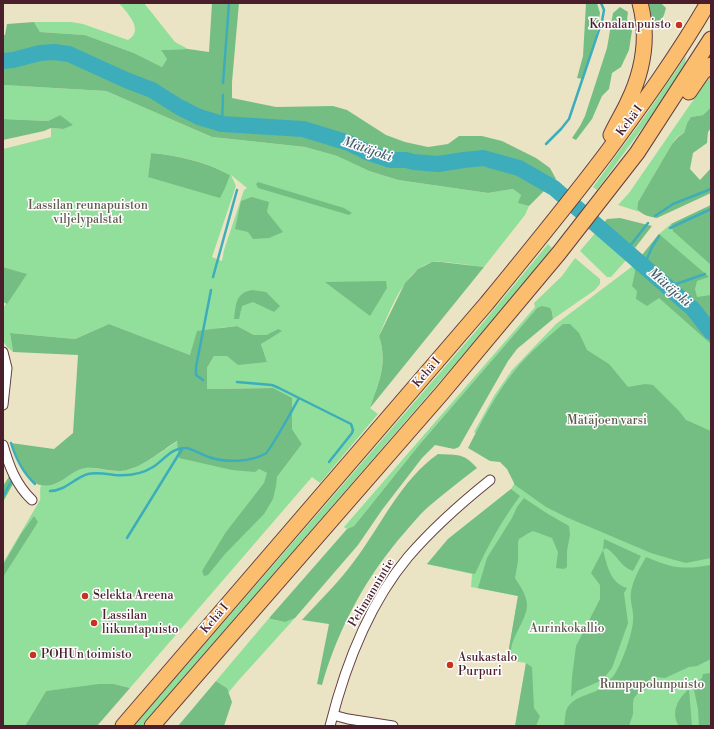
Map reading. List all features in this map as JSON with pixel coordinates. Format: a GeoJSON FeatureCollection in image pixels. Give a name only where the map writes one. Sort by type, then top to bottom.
{"type":"FeatureCollection","features":[{"type":"Feature","properties":{"kind":"highway","name":"Kehä I"},"geometry":{"type":"LineString","coordinates":[[123,726],[487,303],[540,239],[586,181],[640,107],[708,3]]}},
{"type":"Feature","properties":{"kind":"highway"},"geometry":{"type":"LineString","coordinates":[[596,167],[615,125],[628,104],[641,70],[644,44],[644,24],[641,6]]}},
{"type":"Feature","properties":{"kind":"highway","name":"Kehä I"},"geometry":{"type":"LineString","coordinates":[[152,726],[442,392],[559,253],[637,153],[711,39]]}},
{"type":"Feature","properties":{"kind":"highway"},"geometry":{"type":"LineString","coordinates":[[637,153],[662,132],[702,73],[711,65]]}},
{"type":"Feature","properties":{"kind":"street"},"geometry":{"type":"LineString","coordinates":[[3,352],[7,368],[3,405]]}},
{"type":"Feature","properties":{"kind":"street"},"geometry":{"type":"LineString","coordinates":[[3,445],[16,481],[24,493],[32,500]]}},
{"type":"Feature","properties":{"kind":"street","name":"Pelimannintie"},"geometry":{"type":"LineString","coordinates":[[330,726],[354,648],[387,586],[407,558],[429,534],[449,514],[490,480]]}},
{"type":"Feature","properties":{"kind":"street"},"geometry":{"type":"LineString","coordinates":[[333,715],[348,719],[393,726]]}},
{"type":"Feature","properties":{"kind":"green space"},"geometry":{"type":"Polygon","coordinates":[[[119,3],[144,3],[175,42],[188,49],[161,50],[167,59],[162,67],[134,53],[85,35],[40,32],[34,22],[71,22],[83,24],[128,40],[133,36],[135,27],[130,16],[119,3]]]}},
{"type":"Feature","properties":{"kind":"green space"},"geometry":{"type":"Polygon","coordinates":[[[212,3],[239,3],[232,98],[276,107],[333,106],[347,110],[386,135],[405,142],[428,147],[448,144],[459,136],[482,136],[502,141],[536,158],[550,168],[556,179],[529,206],[518,203],[521,195],[513,189],[488,193],[398,180],[369,171],[337,156],[305,147],[212,137],[106,91],[3,85],[3,35],[5,35],[7,24],[34,22],[40,32],[85,35],[134,53],[162,67],[167,59],[161,50],[188,49],[209,52],[212,3]]]}},
{"type":"Feature","properties":{"kind":"green space"},"geometry":{"type":"Polygon","coordinates":[[[586,3],[597,3],[600,13],[596,37],[583,79],[577,78],[583,56],[586,3]]]}},
{"type":"Feature","properties":{"kind":"green space"},"geometry":{"type":"Polygon","coordinates":[[[648,3],[661,3],[666,8],[658,26],[651,23],[648,3]]]}},
{"type":"Feature","properties":{"kind":"green space"},"geometry":{"type":"Polygon","coordinates":[[[620,7],[628,12],[627,19],[632,31],[629,50],[621,67],[612,73],[609,89],[602,96],[592,119],[576,140],[572,138],[585,116],[607,48],[613,13],[620,7]]]}},
{"type":"Feature","properties":{"kind":"green space"},"geometry":{"type":"Polygon","coordinates":[[[686,56],[685,64],[649,119],[597,190],[593,187],[645,116],[686,56]]]}},
{"type":"Feature","properties":{"kind":"green space"},"geometry":{"type":"Polygon","coordinates":[[[711,76],[711,107],[703,115],[691,117],[687,123],[684,133],[677,137],[672,144],[638,202],[637,209],[640,212],[618,205],[629,193],[711,76]]]}},
{"type":"Feature","properties":{"kind":"green space","name":"Lassilan reunapuiston viljelypalstat"},"geometry":{"type":"Polygon","coordinates":[[[3,85],[106,91],[212,137],[305,147],[337,156],[369,171],[398,180],[488,193],[513,189],[521,195],[519,203],[529,206],[525,215],[484,267],[435,262],[425,265],[415,272],[407,281],[393,303],[379,336],[383,356],[381,373],[370,408],[378,414],[320,483],[312,477],[130,688],[114,684],[46,691],[25,726],[3,726],[3,563],[40,500],[41,485],[52,484],[75,471],[85,468],[115,471],[127,470],[142,464],[178,441],[259,469],[277,477],[302,444],[292,429],[273,388],[207,389],[207,368],[214,356],[227,356],[267,362],[261,344],[278,329],[266,335],[254,335],[237,326],[219,328],[190,355],[109,324],[75,339],[10,333],[13,352],[7,347],[3,341],[3,308],[26,274],[3,267],[3,149],[51,137],[51,128],[63,129],[60,115],[48,121],[3,119],[3,85]],[[151,153],[148,177],[230,175],[212,166],[192,160],[171,155],[151,153]],[[231,175],[236,186],[212,257],[222,261],[224,250],[244,190],[247,188],[231,175]]]}},
{"type":"Feature","properties":{"kind":"green space"},"geometry":{"type":"Polygon","coordinates":[[[711,107],[711,128],[708,132],[707,143],[693,153],[690,169],[700,180],[711,168],[711,193],[657,218],[641,213],[637,209],[638,202],[672,144],[684,133],[687,123],[691,117],[703,115],[711,107]]]}},
{"type":"Feature","properties":{"kind":"green space"},"geometry":{"type":"Polygon","coordinates":[[[60,115],[73,125],[63,129],[51,128],[44,131],[3,140],[3,119],[48,121],[60,115]]]}},
{"type":"Feature","properties":{"kind":"green space"},"geometry":{"type":"Polygon","coordinates":[[[151,153],[171,155],[191,160],[211,166],[230,175],[220,198],[148,177],[151,153]]]}},
{"type":"Feature","properties":{"kind":"green space"},"geometry":{"type":"Polygon","coordinates":[[[258,182],[344,208],[352,213],[349,215],[258,188],[256,184],[258,182]]]}},
{"type":"Feature","properties":{"kind":"green space"},"geometry":{"type":"Polygon","coordinates":[[[252,197],[269,202],[267,212],[283,232],[269,238],[253,239],[248,232],[235,229],[241,201],[252,197]]]}},
{"type":"Feature","properties":{"kind":"green space","name":"Mätäjoen varsi"},"geometry":{"type":"Polygon","coordinates":[[[711,205],[711,726],[515,726],[526,663],[507,660],[518,596],[471,587],[472,574],[427,564],[448,539],[511,489],[519,476],[500,453],[474,432],[494,396],[512,370],[556,324],[634,265],[659,234],[671,224],[711,205]]]}},
{"type":"Feature","properties":{"kind":"green space"},"geometry":{"type":"Polygon","coordinates":[[[711,205],[711,265],[673,231],[671,224],[711,205]]]}},
{"type":"Feature","properties":{"kind":"green space"},"geometry":{"type":"Polygon","coordinates":[[[620,218],[652,226],[635,248],[603,224],[607,219],[620,218]]]}},
{"type":"Feature","properties":{"kind":"green space"},"geometry":{"type":"Polygon","coordinates":[[[597,231],[629,257],[611,277],[607,277],[580,251],[597,231]]]}},
{"type":"Feature","properties":{"kind":"green space"},"geometry":{"type":"Polygon","coordinates":[[[659,234],[709,277],[697,281],[695,289],[697,297],[711,295],[711,344],[659,298],[647,306],[636,299],[637,291],[632,286],[635,272],[634,265],[659,234]]]}},
{"type":"Feature","properties":{"kind":"green space"},"geometry":{"type":"Polygon","coordinates":[[[548,244],[552,248],[512,298],[142,726],[134,726],[476,331],[548,244]]]}},
{"type":"Feature","properties":{"kind":"green space"},"geometry":{"type":"Polygon","coordinates":[[[575,258],[600,279],[600,284],[595,290],[553,319],[552,312],[537,308],[419,445],[354,526],[347,529],[344,527],[535,307],[534,303],[562,276],[575,258]]]}},
{"type":"Feature","properties":{"kind":"green space"},"geometry":{"type":"Polygon","coordinates":[[[432,262],[484,267],[370,408],[381,373],[383,356],[379,336],[405,283],[418,269],[432,262]]]}},
{"type":"Feature","properties":{"kind":"green space"},"geometry":{"type":"Polygon","coordinates":[[[3,267],[27,274],[7,304],[3,302],[3,267]]]}},
{"type":"Feature","properties":{"kind":"green space"},"geometry":{"type":"Polygon","coordinates":[[[386,281],[387,288],[370,316],[325,282],[386,281]]]}},
{"type":"Feature","properties":{"kind":"green space"},"geometry":{"type":"Polygon","coordinates":[[[252,290],[266,292],[280,306],[274,312],[253,302],[242,306],[239,319],[234,319],[237,300],[242,294],[252,290]]]}},
{"type":"Feature","properties":{"kind":"green space"},"geometry":{"type":"Polygon","coordinates":[[[542,306],[550,308],[553,319],[517,349],[508,361],[459,447],[454,449],[435,445],[422,458],[382,510],[358,545],[295,618],[285,622],[270,619],[270,617],[347,529],[354,526],[419,445],[537,308],[542,306]]]}},
{"type":"Feature","properties":{"kind":"green space"},"geometry":{"type":"Polygon","coordinates":[[[109,324],[190,355],[197,331],[237,326],[254,335],[266,335],[278,329],[282,331],[261,344],[267,362],[238,365],[227,356],[214,356],[207,368],[207,389],[273,388],[292,398],[292,429],[302,444],[277,477],[273,499],[264,514],[225,554],[208,575],[204,576],[202,571],[226,532],[264,483],[267,473],[259,469],[255,472],[232,470],[179,458],[177,441],[150,459],[128,470],[116,471],[86,468],[77,470],[58,483],[45,486],[37,484],[25,474],[14,451],[11,443],[54,449],[73,433],[78,355],[13,352],[10,333],[75,339],[109,324]]]}},
{"type":"Feature","properties":{"kind":"green space"},"geometry":{"type":"Polygon","coordinates":[[[563,324],[570,324],[579,333],[587,350],[609,364],[628,387],[645,384],[653,385],[686,420],[711,431],[711,558],[686,563],[671,559],[651,553],[566,517],[546,507],[515,485],[507,469],[500,462],[490,461],[468,448],[490,407],[509,378],[539,345],[563,324]]]}},
{"type":"Feature","properties":{"kind":"green space"},"geometry":{"type":"Polygon","coordinates":[[[438,454],[451,454],[464,457],[477,468],[424,511],[392,548],[355,603],[336,643],[322,685],[317,684],[329,624],[302,620],[349,568],[413,476],[438,454]]]}},
{"type":"Feature","properties":{"kind":"green space"},"geometry":{"type":"Polygon","coordinates":[[[10,475],[13,484],[3,502],[3,486],[10,475]]]}},
{"type":"Feature","properties":{"kind":"green space"},"geometry":{"type":"Polygon","coordinates":[[[511,489],[520,496],[495,534],[475,574],[427,564],[448,539],[511,489]]]}},
{"type":"Feature","properties":{"kind":"green space"},"geometry":{"type":"Polygon","coordinates":[[[524,498],[569,526],[570,535],[567,551],[567,567],[564,569],[556,568],[558,552],[552,538],[533,531],[519,539],[518,561],[515,578],[524,593],[527,604],[524,618],[512,646],[512,661],[507,660],[518,596],[478,588],[487,558],[512,518],[517,507],[524,498]]]}},
{"type":"Feature","properties":{"kind":"green space"},"geometry":{"type":"Polygon","coordinates":[[[34,516],[38,522],[3,577],[3,565],[21,534],[34,516]]]}},
{"type":"Feature","properties":{"kind":"green space"},"geometry":{"type":"Polygon","coordinates":[[[604,539],[641,556],[633,571],[625,567],[606,548],[603,550],[604,539]]]}},
{"type":"Feature","properties":{"kind":"green space"},"geometry":{"type":"Polygon","coordinates":[[[603,550],[613,578],[621,586],[627,588],[624,593],[628,623],[612,668],[604,678],[577,691],[571,697],[576,646],[600,599],[600,585],[591,573],[603,550]]]}},
{"type":"Feature","properties":{"kind":"green space"},"geometry":{"type":"Polygon","coordinates":[[[646,557],[663,564],[684,568],[711,565],[711,659],[665,678],[654,677],[648,681],[634,698],[633,714],[629,726],[564,726],[566,711],[571,703],[602,687],[607,683],[619,667],[628,644],[632,627],[633,614],[631,591],[636,575],[646,557]]]}},
{"type":"Feature","properties":{"kind":"green space"},"geometry":{"type":"Polygon","coordinates":[[[270,617],[270,619],[280,621],[295,618],[228,693],[227,688],[216,681],[270,617]]]}},
{"type":"Feature","properties":{"kind":"green space"},"geometry":{"type":"Polygon","coordinates":[[[526,663],[532,667],[534,708],[540,716],[536,726],[515,726],[526,663]]]}},
{"type":"Feature","properties":{"kind":"green space"},"geometry":{"type":"Polygon","coordinates":[[[711,673],[711,726],[699,726],[698,709],[693,685],[702,678],[703,674],[711,673]]]}},
{"type":"Feature","properties":{"kind":"green space"},"geometry":{"type":"Polygon","coordinates":[[[216,681],[227,688],[232,702],[224,726],[178,726],[216,681]]]}},
{"type":"Feature","properties":{"kind":"green space"},"geometry":{"type":"Polygon","coordinates":[[[99,684],[114,684],[130,688],[97,726],[25,726],[46,691],[99,684]]]}},
{"type":"Feature","properties":{"kind":"green space"},"geometry":{"type":"Polygon","coordinates":[[[689,689],[692,726],[679,726],[675,716],[676,706],[689,689]]]}},
{"type":"Feature","properties":{"kind":"waterway"},"geometry":{"type":"LineString","coordinates":[[223,83],[229,3]]}},
{"type":"Feature","properties":{"kind":"waterway"},"geometry":{"type":"LineString","coordinates":[[546,144],[569,119],[602,21],[604,10],[601,3]]}},
{"type":"Feature","properties":{"kind":"waterway","name":"Mätäjoki"},"geometry":{"type":"LineString","coordinates":[[3,61],[40,53],[54,52],[69,54],[152,90],[179,107],[199,117],[222,124],[303,129],[349,143],[369,153],[390,160],[406,160],[438,164],[483,158],[519,168],[554,188],[693,309],[711,332]]}},
{"type":"Feature","properties":{"kind":"waterway"},"geometry":{"type":"LineString","coordinates":[[222,124],[223,95]]}},
{"type":"Feature","properties":{"kind":"waterway","name":"Mätäjoki"},"geometry":{"type":"LineString","coordinates":[[247,132],[248,126]]}},
{"type":"Feature","properties":{"kind":"waterway"},"geometry":{"type":"LineString","coordinates":[[655,216],[673,204],[711,189]]}},
{"type":"Feature","properties":{"kind":"waterway"},"geometry":{"type":"LineString","coordinates":[[213,277],[237,190]]}},
{"type":"Feature","properties":{"kind":"waterway"},"geometry":{"type":"LineString","coordinates":[[670,228],[711,209]]}},
{"type":"Feature","properties":{"kind":"waterway"},"geometry":{"type":"LineString","coordinates":[[626,251],[648,223]]}},
{"type":"Feature","properties":{"kind":"waterway"},"geometry":{"type":"LineString","coordinates":[[644,266],[652,247],[659,236]]}},
{"type":"Feature","properties":{"kind":"waterway"},"geometry":{"type":"LineString","coordinates":[[667,288],[705,274]]}},
{"type":"Feature","properties":{"kind":"waterway"},"geometry":{"type":"LineString","coordinates":[[203,380],[196,375],[196,367],[211,290]]}},
{"type":"Feature","properties":{"kind":"waterway"},"geometry":{"type":"LineString","coordinates":[[237,382],[272,385],[351,424],[353,430],[352,433],[329,462]]}},
{"type":"Feature","properties":{"kind":"waterway"},"geometry":{"type":"LineString","coordinates":[[50,491],[65,487],[78,478],[88,474],[98,473],[125,475],[140,473],[153,467],[172,452],[181,448],[186,448],[216,459],[230,461],[259,457],[267,452],[299,398]]}},
{"type":"Feature","properties":{"kind":"waterway"},"geometry":{"type":"LineString","coordinates":[[11,443],[20,465],[35,484]]}},
{"type":"Feature","properties":{"kind":"waterway"},"geometry":{"type":"LineString","coordinates":[[127,538],[182,449]]}},
{"type":"Feature","properties":{"kind":"waterway"},"geometry":{"type":"LineString","coordinates":[[3,496],[11,482]]}},
{"type":"Feature","properties":{"kind":"place","name":"Konalan puisto"},"geometry":{"type":"Point","coordinates":[679,25]}},
{"type":"Feature","properties":{"kind":"place","name":"Selekta Areena"},"geometry":{"type":"Point","coordinates":[85,596]}},
{"type":"Feature","properties":{"kind":"place","name":"Lassilan liikuntapuisto"},"geometry":{"type":"Point","coordinates":[94,623]}},
{"type":"Feature","properties":{"kind":"place","name":"POHUn toimisto"},"geometry":{"type":"Point","coordinates":[33,655]}},
{"type":"Feature","properties":{"kind":"place","name":"Asukastalo Purpuri"},"geometry":{"type":"Point","coordinates":[450,665]}},
{"type":"Feature","properties":{"kind":"park label","name":"Aurinkokallio"},"geometry":{"type":"Point","coordinates":[567,629]}},
{"type":"Feature","properties":{"kind":"park label","name":"Rumpupolunpuisto"},"geometry":{"type":"Point","coordinates":[652,685]}}]}
